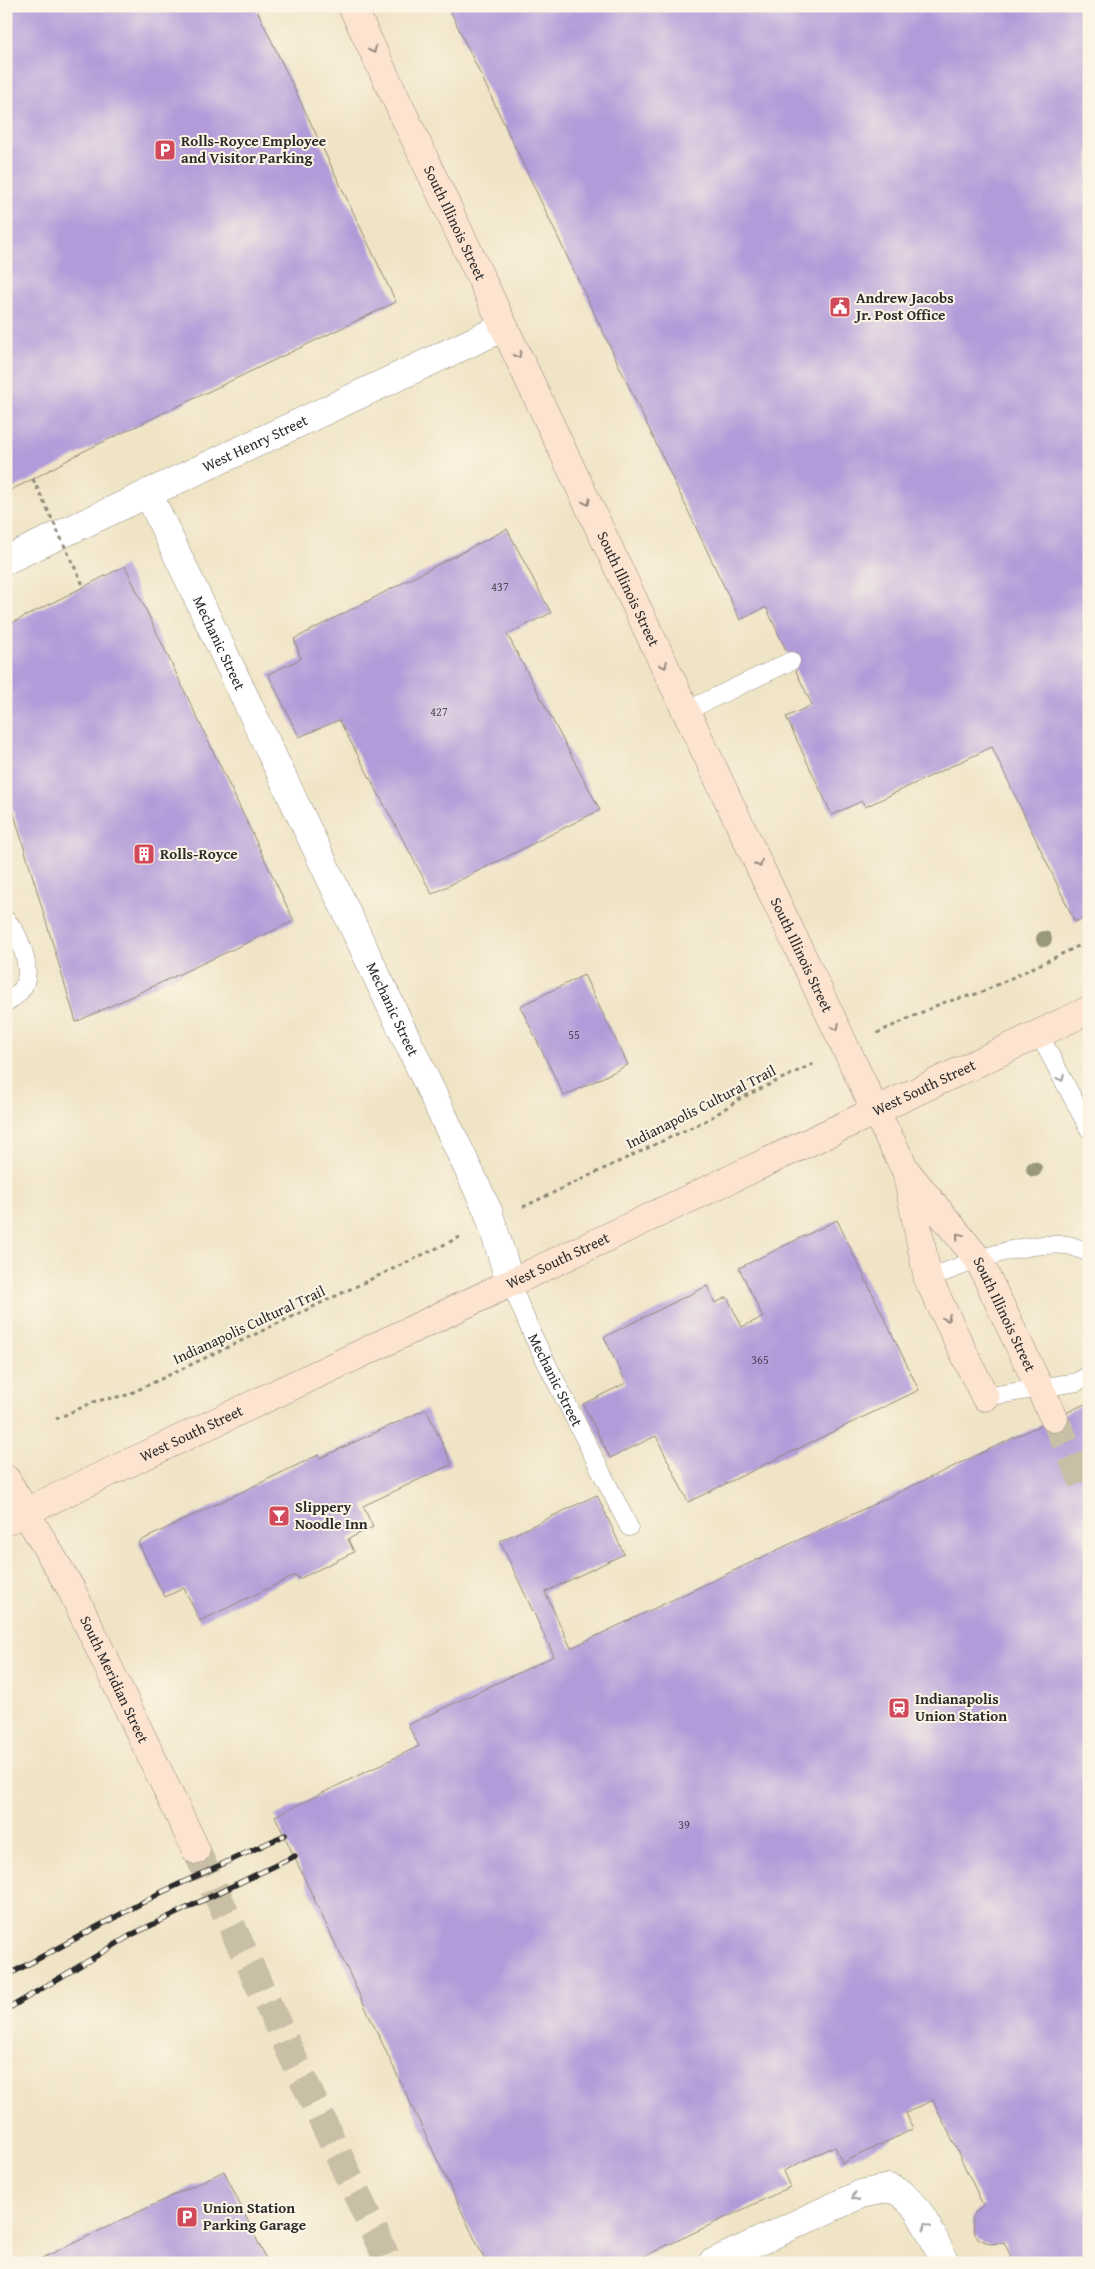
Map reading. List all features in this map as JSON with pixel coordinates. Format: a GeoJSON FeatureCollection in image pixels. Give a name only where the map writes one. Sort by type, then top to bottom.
{"type":"FeatureCollection","features":[{"type":"Feature","properties":{"kind":"main road","name":"South Illinois Street"},"geometry":{"type":"LineString","coordinates":[[352,6],[876,1112],[906,1171],[978,1259],[1054,1418]]}},
{"type":"Feature","properties":{"kind":"main road","name":"West South Street"},"geometry":{"type":"LineString","coordinates":[[17,1516],[1089,1010]]}},
{"type":"Feature","properties":{"kind":"main road","name":"South Illinois Street"},"geometry":{"type":"LineString","coordinates":[[906,1171],[928,1279],[985,1397]]}},
{"type":"Feature","properties":{"kind":"main road","name":"South Meridian Street"},"geometry":{"type":"LineString","coordinates":[[6,1478],[17,1516],[71,1589],[196,1850]]}},
{"type":"Feature","properties":{"kind":"street","name":"West Henry Street"},"geometry":{"type":"LineString","coordinates":[[6,560],[504,327]]}},
{"type":"Feature","properties":{"kind":"street","name":"Mechanic Street"},"geometry":{"type":"LineString","coordinates":[[148,494],[488,1211],[510,1282]]}},
{"type":"Feature","properties":{"kind":"street"},"geometry":{"type":"LineString","coordinates":[[712,2263],[861,2194],[889,2188],[901,2193],[917,2210],[945,2263]]}},
{"type":"Feature","properties":{"kind":"lane"},"geometry":{"type":"LineString","coordinates":[[686,711],[792,661]]}},
{"type":"Feature","properties":{"kind":"lane"},"geometry":{"type":"LineString","coordinates":[[6,920],[21,943],[26,963],[26,982],[16,996],[6,1003]]}},
{"type":"Feature","properties":{"kind":"lane"},"geometry":{"type":"LineString","coordinates":[[1039,1034],[1089,1129]]}},
{"type":"Feature","properties":{"kind":"lane"},"geometry":{"type":"LineString","coordinates":[[928,1279],[978,1259],[1036,1246],[1068,1245],[1089,1253]]}},
{"type":"Feature","properties":{"kind":"lane","name":"Mechanic Street"},"geometry":{"type":"LineString","coordinates":[[510,1282],[533,1336],[629,1527]]}},
{"type":"Feature","properties":{"kind":"lane"},"geometry":{"type":"LineString","coordinates":[[985,1397],[1077,1382],[1089,1375]]}},
{"type":"Feature","properties":{"kind":"path"},"geometry":{"type":"LineString","coordinates":[[33,479],[84,587]]}},
{"type":"Feature","properties":{"kind":"path"},"geometry":{"type":"LineString","coordinates":[[911,1017],[942,1003],[980,993],[1089,941]]}},
{"type":"Feature","properties":{"kind":"path","name":"Indianapolis Cultural Trail"},"geometry":{"type":"LineString","coordinates":[[519,1209],[709,1119],[741,1098],[791,1075]]}},
{"type":"Feature","properties":{"kind":"path","name":"Indianapolis Cultural Trail"},"geometry":{"type":"LineString","coordinates":[[56,1419],[96,1401],[127,1395],[448,1242]]}},
{"type":"Feature","properties":{"kind":"building","name":"Rolls-Royce Employee and Visitor Parking"},"geometry":{"type":"Polygon","coordinates":[[[6,6],[255,6],[396,302],[82,452],[6,492],[6,6]]]}},
{"type":"Feature","properties":{"kind":"building","name":"Andrew Jacobs Jr. Post Office"},"geometry":{"type":"Polygon","coordinates":[[[448,6],[1089,6],[1089,915],[1075,922],[992,747],[865,807],[862,801],[832,815],[786,717],[812,705],[766,607],[740,620],[448,6]]]}},
{"type":"Feature","properties":{"kind":"building"},"geometry":{"type":"Polygon","coordinates":[[[507,529],[551,613],[507,634],[600,810],[432,894],[339,720],[299,737],[268,674],[301,659],[294,639],[507,529]]]}},
{"type":"Feature","properties":{"kind":"building","name":"Rolls-Royce"},"geometry":{"type":"Polygon","coordinates":[[[125,566],[294,921],[76,1022],[6,787],[6,626],[125,566]]]}},
{"type":"Feature","properties":{"kind":"building"},"geometry":{"type":"Polygon","coordinates":[[[584,975],[628,1065],[564,1096],[520,1006],[584,975]]]}},
{"type":"Feature","properties":{"kind":"building"},"geometry":{"type":"Polygon","coordinates":[[[837,1220],[919,1390],[688,1502],[656,1436],[610,1458],[583,1404],[626,1383],[604,1337],[707,1286],[715,1303],[727,1297],[742,1327],[763,1317],[739,1268],[837,1220]]]}},
{"type":"Feature","properties":{"kind":"building","name":"Indianapolis Union Station"},"geometry":{"type":"Polygon","coordinates":[[[1089,1402],[1089,2263],[1014,2263],[1004,2242],[991,2244],[979,2239],[975,2234],[972,2221],[974,2214],[983,2205],[933,2100],[906,2113],[913,2129],[842,2163],[835,2146],[783,2171],[790,2187],[630,2263],[486,2263],[275,1816],[419,1746],[408,1725],[554,1656],[500,1541],[597,1495],[624,1554],[545,1592],[571,1648],[1089,1402]]]}},
{"type":"Feature","properties":{"kind":"building","name":"Slippery Noodle Inn"},"geometry":{"type":"Polygon","coordinates":[[[426,1409],[452,1464],[363,1506],[373,1527],[348,1539],[354,1552],[299,1579],[296,1575],[200,1621],[184,1588],[165,1597],[138,1542],[318,1455],[320,1458],[426,1409]]]}},
{"type":"Feature","properties":{"kind":"building","name":"Union Station Parking Garage"},"geometry":{"type":"Polygon","coordinates":[[[224,2171],[268,2263],[32,2263],[224,2171]]]}},
{"type":"Feature","properties":{"kind":"tunnel"},"geometry":{"type":"LineString","coordinates":[[1054,1418],[1089,1494]]}},
{"type":"Feature","properties":{"kind":"tunnel"},"geometry":{"type":"LineString","coordinates":[[196,1850],[389,2263]]}},
{"type":"Feature","properties":{"kind":"railway"},"geometry":{"type":"LineString","coordinates":[[6,1976],[160,1893],[285,1835]]}},
{"type":"Feature","properties":{"kind":"railway"},"geometry":{"type":"LineString","coordinates":[[6,2010],[133,1934],[295,1856]]}},
{"type":"Feature","properties":{"kind":"place","name":"Rolls-Royce Employee and Visitor Parking"},"geometry":{"type":"Point","coordinates":[165,150]}},
{"type":"Feature","properties":{"kind":"place","name":"Andrew Jacobs Jr. Post Office"},"geometry":{"type":"Point","coordinates":[840,307]}},
{"type":"Feature","properties":{"kind":"place","name":"Rolls-Royce"},"geometry":{"type":"Point","coordinates":[144,854]}},
{"type":"Feature","properties":{"kind":"place","name":"Slippery Noodle Inn"},"geometry":{"type":"Point","coordinates":[279,1516]}},
{"type":"Feature","properties":{"kind":"place","name":"Indianapolis Union Station"},"geometry":{"type":"Point","coordinates":[899,1708]}},
{"type":"Feature","properties":{"kind":"place","name":"Union Station Parking Garage"},"geometry":{"type":"Point","coordinates":[187,2217]}}]}
